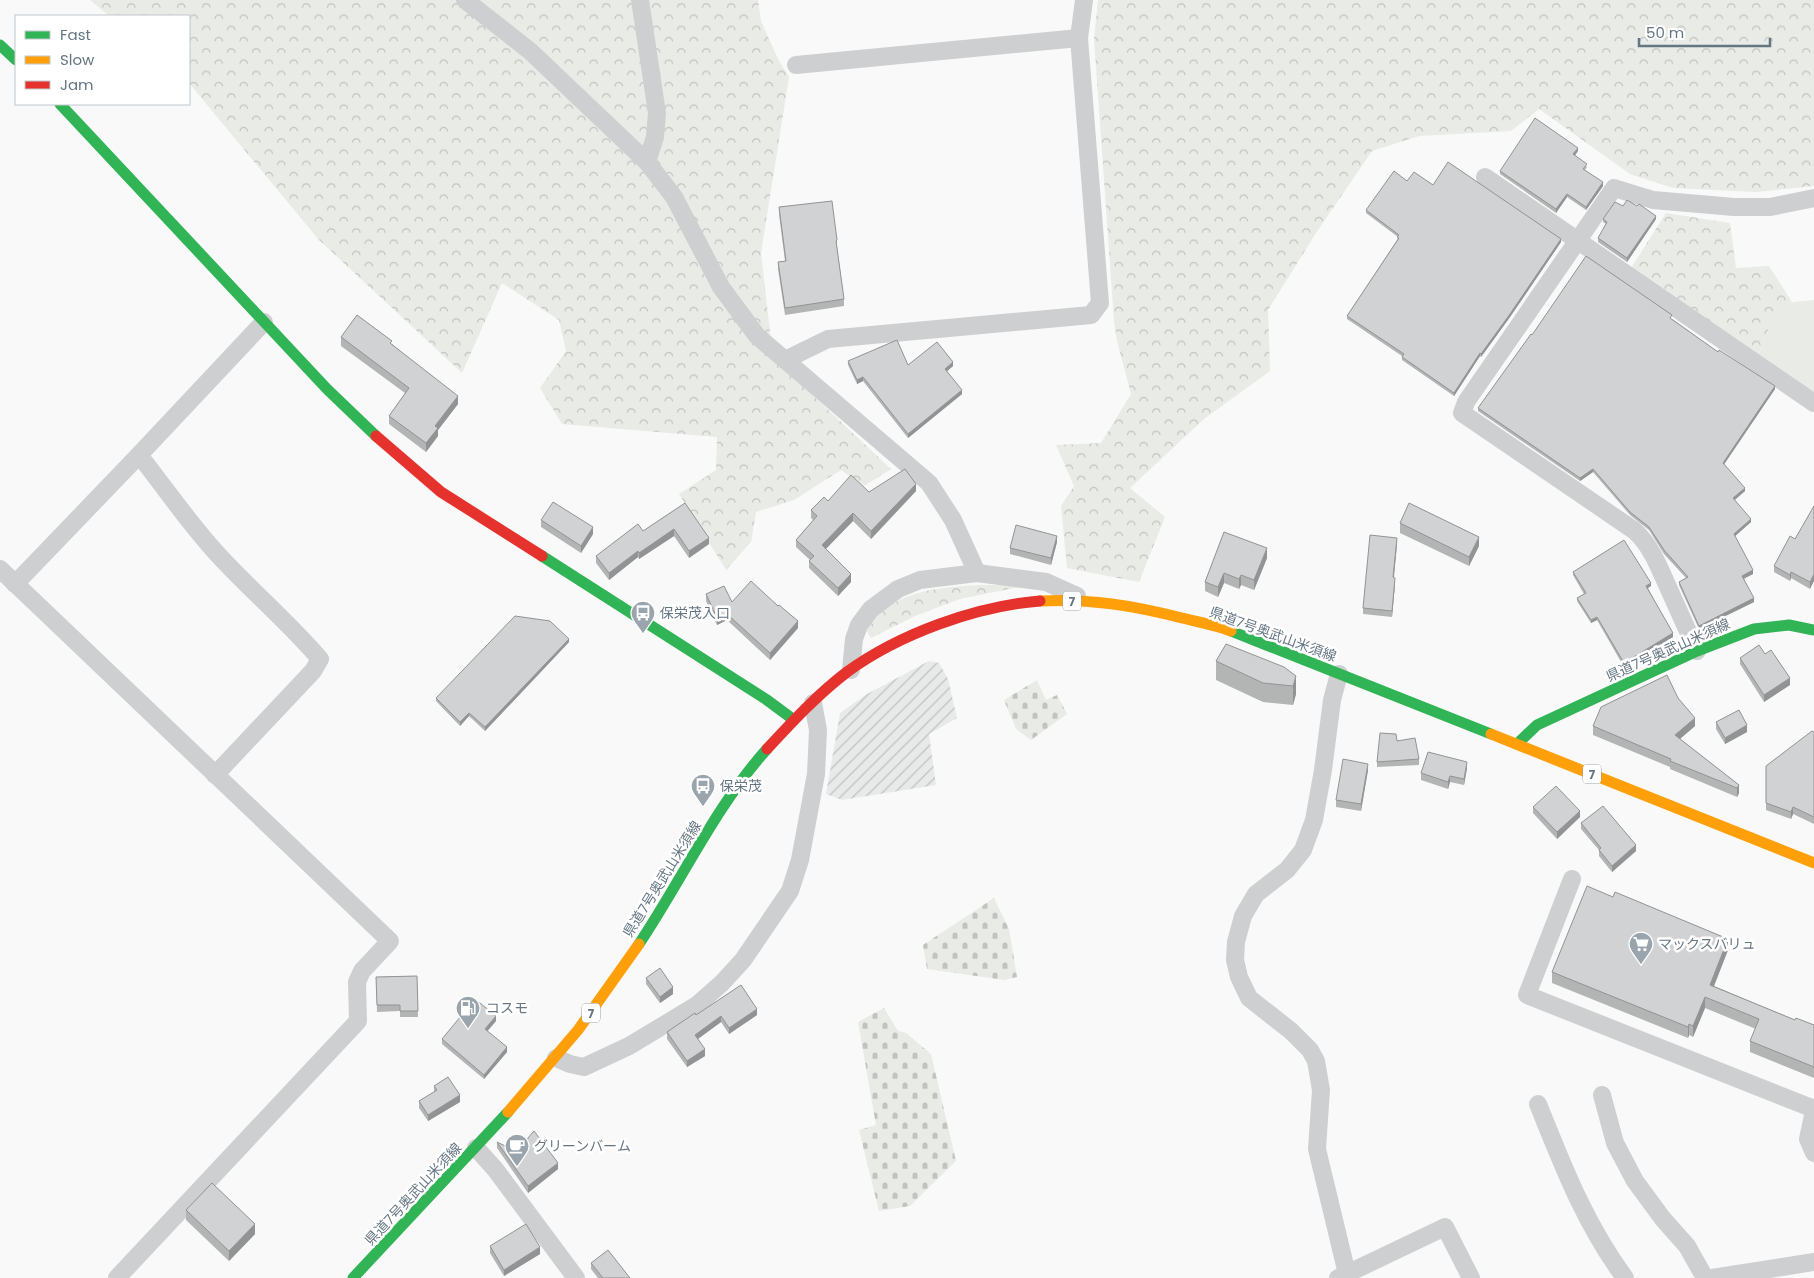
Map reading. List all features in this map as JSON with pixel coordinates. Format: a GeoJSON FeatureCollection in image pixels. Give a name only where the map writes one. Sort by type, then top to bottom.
{"type":"FeatureCollection","features":[{"type":"Feature","properties":{"kind":"main road"},"geometry":{"type":"LineString","coordinates":[[0,45],[15,59]]}},
{"type":"Feature","properties":{"kind":"main road"},"geometry":{"type":"LineString","coordinates":[[61,105],[327,389],[388,448],[441,492],[767,700],[794,720]]}},
{"type":"Feature","properties":{"kind":"main road","name":"県道7号奥武山米須線"},"geometry":{"type":"LineString","coordinates":[[353,1278],[476,1148],[556,1058],[586,1020],[662,909],[736,789],[765,752],[794,720],[851,670],[911,637],[982,611],[1059,600],[1089,602],[1127,605],[1166,613],[1228,630],[1814,863]]}},
{"type":"Feature","properties":{"kind":"main road","name":"県道7号奥武山米須線"},"geometry":{"type":"LineString","coordinates":[[1517,744],[1531,728],[1537,725],[1697,651],[1754,629],[1789,625],[1814,630]]}},
{"type":"Feature","properties":{"kind":"street"},"geometry":{"type":"LineString","coordinates":[[465,0],[530,51],[646,162],[674,196],[721,287],[757,336],[929,483],[953,520],[977,573]]}},
{"type":"Feature","properties":{"kind":"street"},"geometry":{"type":"LineString","coordinates":[[640,0],[658,113],[655,137],[646,162]]}},
{"type":"Feature","properties":{"kind":"street"},"geometry":{"type":"LineString","coordinates":[[785,360],[828,339],[1091,315],[1100,302],[1079,38],[1084,0]]}},
{"type":"Feature","properties":{"kind":"street"},"geometry":{"type":"LineString","coordinates":[[796,65],[1079,38]]}},
{"type":"Feature","properties":{"kind":"street"},"geometry":{"type":"LineString","coordinates":[[1485,177],[1814,402]]}},
{"type":"Feature","properties":{"kind":"street"},"geometry":{"type":"LineString","coordinates":[[1697,651],[1658,564],[1649,546],[1641,537],[1635,531],[1462,413],[1466,402],[1614,188],[1654,200],[1734,207],[1770,207],[1814,198]]}},
{"type":"Feature","properties":{"kind":"street"},"geometry":{"type":"LineString","coordinates":[[15,584],[140,455],[264,322]]}},
{"type":"Feature","properties":{"kind":"street"},"geometry":{"type":"LineString","coordinates":[[140,455],[202,537],[304,640],[320,659],[313,670],[215,775]]}},
{"type":"Feature","properties":{"kind":"street"},"geometry":{"type":"LineString","coordinates":[[0,569],[390,942],[362,971],[357,982],[358,1021],[117,1278]]}},
{"type":"Feature","properties":{"kind":"street"},"geometry":{"type":"LineString","coordinates":[[851,670],[854,640],[859,625],[883,599],[898,589],[920,580],[977,573],[1046,582],[1089,602]]}},
{"type":"Feature","properties":{"kind":"street"},"geometry":{"type":"LineString","coordinates":[[1339,674],[1332,700],[1314,820],[1303,850],[1287,870],[1256,894],[1243,916],[1236,942],[1236,960],[1239,977],[1250,998],[1291,1031],[1310,1050],[1316,1061],[1321,1090],[1317,1149],[1344,1277],[1445,1227],[1471,1278]]}},
{"type":"Feature","properties":{"kind":"street"},"geometry":{"type":"LineString","coordinates":[[556,1058],[584,1067],[629,1046],[697,1005],[722,983],[748,953],[790,891],[800,860],[816,774],[818,730],[813,703]]}},
{"type":"Feature","properties":{"kind":"street"},"geometry":{"type":"LineString","coordinates":[[1572,879],[1527,995],[1814,1110],[1808,1139],[1814,1153]]}},
{"type":"Feature","properties":{"kind":"street"},"geometry":{"type":"LineString","coordinates":[[1602,1095],[1615,1142],[1635,1181],[1686,1246],[1705,1278]]}},
{"type":"Feature","properties":{"kind":"street"},"geometry":{"type":"LineString","coordinates":[[1538,1104],[1574,1194],[1609,1256],[1625,1278]]}},
{"type":"Feature","properties":{"kind":"street"},"geometry":{"type":"LineString","coordinates":[[476,1148],[495,1169],[576,1278]]}},
{"type":"Feature","properties":{"kind":"street"},"geometry":{"type":"LineString","coordinates":[[1712,1278],[1814,1262]]}},
{"type":"Feature","properties":{"kind":"shaded area"},"geometry":{"type":"Polygon","coordinates":[[[929,661],[939,663],[948,679],[957,718],[929,734],[936,785],[842,800],[826,794],[840,713],[867,694],[929,661]]]}},
{"type":"Feature","properties":{"kind":"green space"},"geometry":{"type":"Polygon","coordinates":[[[90,0],[758,0],[761,21],[778,59],[789,77],[761,253],[773,358],[891,469],[864,486],[841,470],[794,500],[756,512],[751,542],[726,570],[679,494],[716,470],[717,437],[562,424],[540,388],[566,351],[559,320],[502,283],[462,373],[319,240],[190,84],[190,15],[108,15],[90,0]]]}},
{"type":"Feature","properties":{"kind":"green space"},"geometry":{"type":"Polygon","coordinates":[[[1098,0],[1814,0],[1814,186],[1756,192],[1673,188],[1630,174],[1539,109],[1511,131],[1419,136],[1372,151],[1316,233],[1268,310],[1270,371],[1204,419],[1130,488],[1165,517],[1139,582],[1067,568],[1061,506],[1074,486],[1056,445],[1101,443],[1131,394],[1117,341],[1114,321],[1094,39],[1098,0]]]}},
{"type":"Feature","properties":{"kind":"green space"},"geometry":{"type":"Polygon","coordinates":[[[1666,213],[1730,223],[1736,268],[1769,266],[1792,302],[1779,312],[1767,332],[1758,356],[1631,268],[1666,213]]]}},
{"type":"Feature","properties":{"kind":"green space"},"geometry":{"type":"Polygon","coordinates":[[[1814,300],[1814,396],[1758,356],[1767,332],[1780,310],[1794,302],[1814,300]]]}},
{"type":"Feature","properties":{"kind":"green space"},"geometry":{"type":"Polygon","coordinates":[[[978,585],[1019,587],[960,599],[915,616],[871,638],[866,630],[875,617],[887,607],[915,594],[931,590],[978,585]]]}},
{"type":"Feature","properties":{"kind":"green space"},"geometry":{"type":"Polygon","coordinates":[[[1037,680],[1046,700],[1057,695],[1067,714],[1031,740],[1016,729],[1004,700],[1037,680]]]}},
{"type":"Feature","properties":{"kind":"green space"},"geometry":{"type":"Polygon","coordinates":[[[994,898],[1009,929],[1017,977],[1004,980],[927,969],[923,945],[994,898]]]}},
{"type":"Feature","properties":{"kind":"green space"},"geometry":{"type":"Polygon","coordinates":[[[884,1008],[898,1031],[906,1033],[931,1054],[956,1161],[910,1206],[879,1211],[859,1130],[876,1125],[858,1022],[884,1008]]]}},
{"type":"Feature","properties":{"kind":"building"},"geometry":{"type":"Polygon","coordinates":[[[1535,118],[1578,148],[1573,154],[1587,164],[1583,169],[1603,182],[1586,207],[1567,194],[1556,209],[1500,171],[1535,118]]]}},
{"type":"Feature","properties":{"kind":"building"},"geometry":{"type":"Polygon","coordinates":[[[1448,162],[1561,239],[1454,393],[1402,357],[1404,354],[1347,316],[1399,238],[1397,237],[1399,235],[1366,210],[1394,171],[1407,181],[1414,172],[1433,185],[1448,162]]]}},
{"type":"Feature","properties":{"kind":"building"},"geometry":{"type":"Polygon","coordinates":[[[1627,200],[1637,206],[1639,204],[1656,216],[1627,258],[1598,238],[1607,222],[1603,219],[1615,202],[1623,206],[1627,200]]]}},
{"type":"Feature","properties":{"kind":"building"},"geometry":{"type":"Polygon","coordinates":[[[832,201],[844,299],[785,308],[778,262],[786,261],[779,207],[832,201]]]}},
{"type":"Feature","properties":{"kind":"building"},"geometry":{"type":"Polygon","coordinates":[[[1586,256],[1672,315],[1670,318],[1718,352],[1719,350],[1775,386],[1723,463],[1745,488],[1733,498],[1751,519],[1734,534],[1753,570],[1742,576],[1754,598],[1699,626],[1679,582],[1688,577],[1664,550],[1649,527],[1630,512],[1593,469],[1580,478],[1478,408],[1532,335],[1586,256]]]}},
{"type":"Feature","properties":{"kind":"building"},"geometry":{"type":"Polygon","coordinates":[[[357,315],[392,341],[390,343],[458,396],[435,426],[438,428],[426,443],[389,416],[409,388],[341,337],[357,315]]]}},
{"type":"Feature","properties":{"kind":"building"},"geometry":{"type":"Polygon","coordinates":[[[897,340],[908,365],[937,342],[953,362],[945,369],[962,390],[908,434],[863,377],[857,380],[848,361],[897,340]]]}},
{"type":"Feature","properties":{"kind":"building"},"geometry":{"type":"Polygon","coordinates":[[[905,469],[916,484],[871,531],[853,513],[822,545],[851,574],[838,588],[809,561],[814,556],[796,540],[817,516],[811,510],[824,497],[828,501],[851,475],[869,492],[905,469]]]}},
{"type":"Feature","properties":{"kind":"building"},"geometry":{"type":"Polygon","coordinates":[[[553,502],[593,527],[581,546],[541,520],[553,502]]]}},
{"type":"Feature","properties":{"kind":"building"},"geometry":{"type":"Polygon","coordinates":[[[685,503],[709,538],[689,551],[674,529],[639,553],[638,551],[609,573],[596,556],[638,524],[643,531],[685,503]]]}},
{"type":"Feature","properties":{"kind":"building"},"geometry":{"type":"Polygon","coordinates":[[[1409,503],[1479,537],[1469,557],[1400,523],[1409,503]]]}},
{"type":"Feature","properties":{"kind":"building"},"geometry":{"type":"Polygon","coordinates":[[[1814,506],[1814,574],[1810,582],[1791,572],[1790,575],[1774,566],[1790,536],[1795,539],[1814,506]]]}},
{"type":"Feature","properties":{"kind":"building"},"geometry":{"type":"Polygon","coordinates":[[[1016,525],[1057,536],[1051,558],[1010,548],[1016,525]]]}},
{"type":"Feature","properties":{"kind":"building"},"geometry":{"type":"Polygon","coordinates":[[[1224,532],[1267,548],[1254,580],[1241,575],[1239,579],[1224,573],[1218,587],[1205,582],[1224,532]]]}},
{"type":"Feature","properties":{"kind":"building"},"geometry":{"type":"Polygon","coordinates":[[[1370,535],[1397,538],[1392,611],[1363,608],[1370,535]]]}},
{"type":"Feature","properties":{"kind":"building"},"geometry":{"type":"Polygon","coordinates":[[[1624,540],[1651,583],[1646,586],[1673,633],[1624,663],[1597,617],[1591,620],[1577,598],[1586,593],[1573,572],[1624,540]]]}},
{"type":"Feature","properties":{"kind":"building"},"geometry":{"type":"Polygon","coordinates":[[[751,581],[778,606],[798,621],[770,653],[727,614],[717,618],[706,594],[724,586],[732,602],[751,581]]]}},
{"type":"Feature","properties":{"kind":"building"},"geometry":{"type":"Polygon","coordinates":[[[515,616],[550,621],[569,639],[485,727],[469,713],[460,722],[436,698],[515,616]]]}},
{"type":"Feature","properties":{"kind":"building"},"geometry":{"type":"Polygon","coordinates":[[[1226,644],[1284,667],[1296,676],[1293,686],[1263,683],[1216,661],[1226,644]]]}},
{"type":"Feature","properties":{"kind":"building"},"geometry":{"type":"Polygon","coordinates":[[[1759,645],[1765,654],[1771,650],[1790,678],[1764,695],[1740,658],[1759,645]]]}},
{"type":"Feature","properties":{"kind":"building"},"geometry":{"type":"Polygon","coordinates":[[[1667,675],[1678,698],[1695,718],[1675,735],[1739,785],[1737,788],[1670,761],[1671,759],[1593,726],[1601,707],[1667,675]]]}},
{"type":"Feature","properties":{"kind":"building"},"geometry":{"type":"Polygon","coordinates":[[[1739,710],[1747,725],[1725,738],[1716,722],[1739,710]]]}},
{"type":"Feature","properties":{"kind":"building"},"geometry":{"type":"Polygon","coordinates":[[[1812,731],[1814,732],[1814,817],[1793,807],[1791,812],[1766,803],[1766,766],[1812,731]]]}},
{"type":"Feature","properties":{"kind":"building"},"geometry":{"type":"Polygon","coordinates":[[[1380,733],[1396,734],[1397,741],[1415,738],[1419,759],[1377,762],[1380,733]]]}},
{"type":"Feature","properties":{"kind":"building"},"geometry":{"type":"Polygon","coordinates":[[[1428,752],[1467,762],[1464,779],[1450,776],[1448,782],[1421,773],[1428,752]]]}},
{"type":"Feature","properties":{"kind":"building"},"geometry":{"type":"Polygon","coordinates":[[[1343,759],[1368,764],[1361,804],[1336,800],[1343,759]]]}},
{"type":"Feature","properties":{"kind":"building"},"geometry":{"type":"Polygon","coordinates":[[[1556,786],[1580,811],[1557,832],[1533,807],[1556,786]]]}},
{"type":"Feature","properties":{"kind":"building"},"geometry":{"type":"Polygon","coordinates":[[[1603,806],[1636,845],[1612,866],[1599,850],[1601,848],[1581,823],[1603,806]]]}},
{"type":"Feature","properties":{"kind":"building","name":"マックスバリュ"},"geometry":{"type":"Polygon","coordinates":[[[1587,886],[1613,897],[1615,892],[1728,939],[1710,985],[1795,1020],[1796,1018],[1814,1025],[1814,1067],[1750,1041],[1759,1019],[1705,997],[1693,1026],[1689,1024],[1688,1027],[1552,972],[1587,886]]]}},
{"type":"Feature","properties":{"kind":"building"},"geometry":{"type":"Polygon","coordinates":[[[660,968],[673,987],[660,997],[646,978],[660,968]]]}},
{"type":"Feature","properties":{"kind":"building"},"geometry":{"type":"Polygon","coordinates":[[[417,976],[418,1011],[400,1011],[400,1005],[377,1005],[376,977],[417,976]]]}},
{"type":"Feature","properties":{"kind":"building"},"geometry":{"type":"Polygon","coordinates":[[[741,985],[757,1009],[729,1028],[721,1016],[695,1035],[705,1049],[687,1061],[667,1032],[741,985]]]}},
{"type":"Feature","properties":{"kind":"building"},"geometry":{"type":"Polygon","coordinates":[[[475,999],[496,1016],[485,1029],[507,1047],[484,1075],[442,1039],[475,999]]]}},
{"type":"Feature","properties":{"kind":"building"},"geometry":{"type":"Polygon","coordinates":[[[448,1077],[460,1095],[428,1115],[419,1101],[437,1090],[434,1086],[448,1077]]]}},
{"type":"Feature","properties":{"kind":"building"},"geometry":{"type":"Polygon","coordinates":[[[534,1131],[558,1163],[528,1186],[497,1142],[524,1155],[528,1138],[534,1131]]]}},
{"type":"Feature","properties":{"kind":"building"},"geometry":{"type":"Polygon","coordinates":[[[212,1183],[255,1224],[229,1251],[186,1210],[212,1183]]]}},
{"type":"Feature","properties":{"kind":"building"},"geometry":{"type":"Polygon","coordinates":[[[526,1224],[540,1247],[504,1270],[490,1246],[526,1224]]]}},
{"type":"Feature","properties":{"kind":"building"},"geometry":{"type":"Polygon","coordinates":[[[608,1250],[630,1278],[603,1278],[591,1263],[608,1250]]]}},
{"type":"Feature","properties":{"kind":"traffic: fast"},"geometry":{"type":"LineString","coordinates":[[0,45],[15,59]]}},
{"type":"Feature","properties":{"kind":"traffic: fast"},"geometry":{"type":"LineString","coordinates":[[61,105],[327,389],[376,436]]}},
{"type":"Feature","properties":{"kind":"traffic: fast"},"geometry":{"type":"LineString","coordinates":[[542,556],[767,700],[794,720]]}},
{"type":"Feature","properties":{"kind":"traffic: fast"},"geometry":{"type":"LineString","coordinates":[[1517,744],[1537,725],[1697,651],[1754,629],[1789,625],[1814,630]]}},
{"type":"Feature","properties":{"kind":"traffic: fast"},"geometry":{"type":"LineString","coordinates":[[1231,631],[1491,734]]}},
{"type":"Feature","properties":{"kind":"traffic: fast"},"geometry":{"type":"LineString","coordinates":[[639,944],[715,819],[748,771],[767,749]]}},
{"type":"Feature","properties":{"kind":"traffic: fast"},"geometry":{"type":"LineString","coordinates":[[353,1278],[508,1112]]}},
{"type":"Feature","properties":{"kind":"traffic: slow"},"geometry":{"type":"LineString","coordinates":[[1040,601],[1094,602],[1129,607],[1231,631]]}},
{"type":"Feature","properties":{"kind":"traffic: slow"},"geometry":{"type":"LineString","coordinates":[[1491,734],[1814,863]]}},
{"type":"Feature","properties":{"kind":"traffic: slow"},"geometry":{"type":"LineString","coordinates":[[508,1112],[578,1030],[639,944]]}},
{"type":"Feature","properties":{"kind":"traffic: jam"},"geometry":{"type":"LineString","coordinates":[[376,436],[441,492],[542,556]]}},
{"type":"Feature","properties":{"kind":"traffic: jam"},"geometry":{"type":"LineString","coordinates":[[767,749],[836,681],[868,658],[890,646],[914,634],[965,616],[990,609],[1040,601]]}},
{"type":"Feature","properties":{"kind":"place","name":"保栄茂入口"},"geometry":{"type":"Point","coordinates":[643,634]}},
{"type":"Feature","properties":{"kind":"place","name":"保栄茂"},"geometry":{"type":"Point","coordinates":[703,807]}},
{"type":"Feature","properties":{"kind":"place","name":"マックスバリュ"},"geometry":{"type":"Point","coordinates":[1641,965]}},
{"type":"Feature","properties":{"kind":"place","name":"コスモ"},"geometry":{"type":"Point","coordinates":[468,1029]}},
{"type":"Feature","properties":{"kind":"place","name":"グリーンバーム"},"geometry":{"type":"Point","coordinates":[517,1167]}}]}
